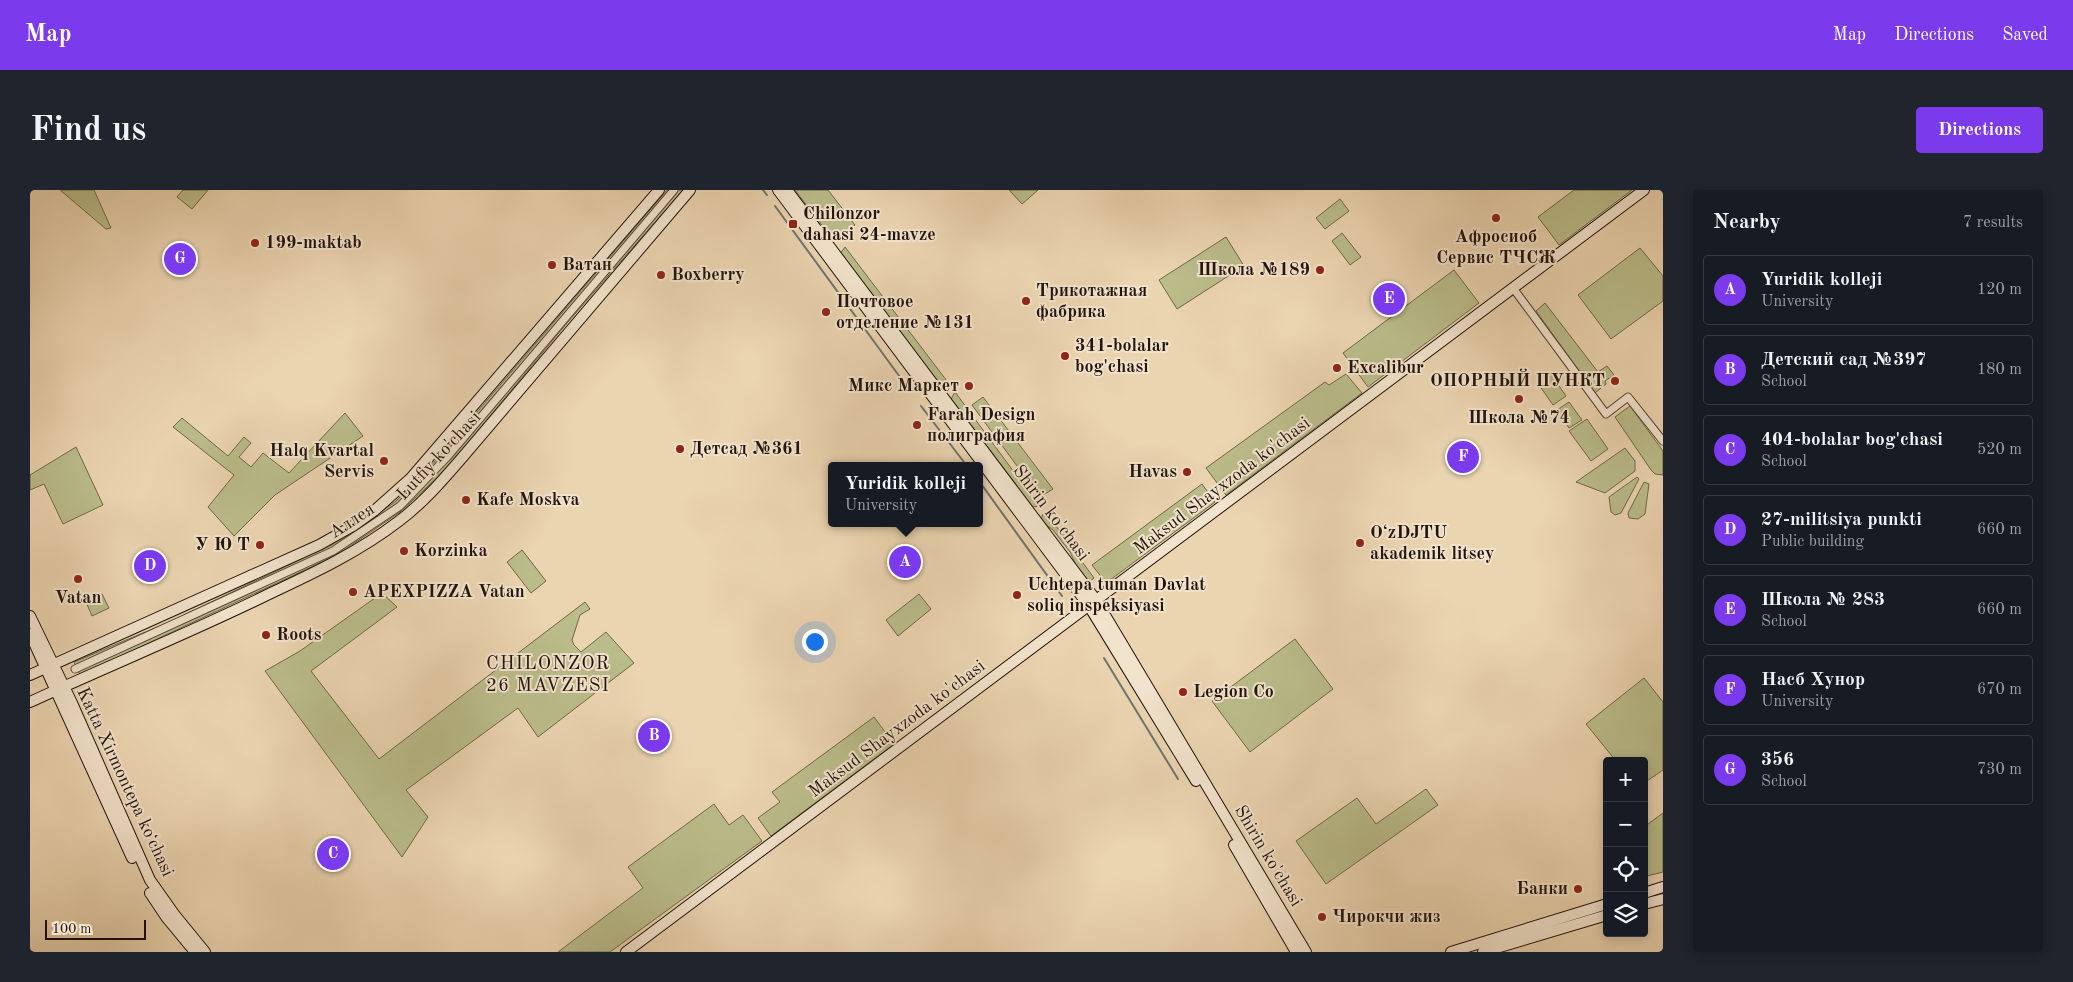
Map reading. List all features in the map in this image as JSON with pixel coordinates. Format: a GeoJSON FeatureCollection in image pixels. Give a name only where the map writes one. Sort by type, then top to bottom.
{"type":"FeatureCollection","features":[{"type":"Feature","properties":{"kind":"main road","name":"Lutfiy ko'chasi"},"geometry":{"type":"LineString","coordinates":[[30,675],[319,545],[353,526],[385,503],[430,456],[659,190]]}},
{"type":"Feature","properties":{"kind":"main road","name":"Lutfiy ko'chasi"},"geometry":{"type":"LineString","coordinates":[[30,702],[230,613],[312,574],[360,548],[401,519],[431,493],[461,460],[690,190]]}},
{"type":"Feature","properties":{"kind":"main road"},"geometry":{"type":"LineString","coordinates":[[778,190],[851,281]]}},
{"type":"Feature","properties":{"kind":"main road","name":"Shirin ko'chasi"},"geometry":{"type":"LineString","coordinates":[[787,190],[851,281],[1093,603],[1306,952]]}},
{"type":"Feature","properties":{"kind":"main road","name":"Maksud Shayxzoda ko'chasi"},"geometry":{"type":"LineString","coordinates":[[626,952],[1644,190]]}},
{"type":"Feature","properties":{"kind":"main road","name":"Shirin ko'chasi"},"geometry":{"type":"LineString","coordinates":[[1093,603],[1296,952]]}},
{"type":"Feature","properties":{"kind":"main road","name":"Katta Xirmontepa koʻchasi"},"geometry":{"type":"LineString","coordinates":[[30,616],[49,666],[145,883],[166,917],[195,952]]}},
{"type":"Feature","properties":{"kind":"main road","name":"Katta Xirmontepa koʻchasi"},"geometry":{"type":"LineString","coordinates":[[30,634],[49,666]]}},
{"type":"Feature","properties":{"kind":"main road","name":"Katta Xirmontepa koʻchasi"},"geometry":{"type":"LineString","coordinates":[[59,689],[150,880],[174,914],[205,952]]}},
{"type":"Feature","properties":{"kind":"main road"},"geometry":{"type":"LineString","coordinates":[[1647,892],[1663,887]]}},
{"type":"Feature","properties":{"kind":"main road"},"geometry":{"type":"LineString","coordinates":[[1648,903],[1663,899]]}},
{"type":"Feature","properties":{"kind":"main road"},"geometry":{"type":"LineString","coordinates":[[1451,952],[1603,905]]}},
{"type":"Feature","properties":{"kind":"main road"},"geometry":{"type":"LineString","coordinates":[[1483,952],[1603,916]]}},
{"type":"Feature","properties":{"kind":"street","name":"Аллея"},"geometry":{"type":"LineString","coordinates":[[75,669],[333,551],[400,506],[448,456],[674,190]]}},
{"type":"Feature","properties":{"kind":"street"},"geometry":{"type":"LineString","coordinates":[[1513,288],[1606,414],[1628,397],[1663,441]]}},
{"type":"Feature","properties":{"kind":"green space"},"geometry":{"type":"Polygon","coordinates":[[[60,190],[94,190],[111,228],[106,229],[60,190]]]}},
{"type":"Feature","properties":{"kind":"green space"},"geometry":{"type":"Polygon","coordinates":[[[183,190],[208,190],[192,209],[177,197],[183,190]]]}},
{"type":"Feature","properties":{"kind":"green space"},"geometry":{"type":"Polygon","coordinates":[[[667,190],[683,190],[567,323],[462,450],[439,476],[400,512],[337,555],[80,675],[74,662],[169,622],[333,544],[395,502],[430,467],[667,190]]]}},
{"type":"Feature","properties":{"kind":"green space"},"geometry":{"type":"Polygon","coordinates":[[[795,190],[828,190],[855,225],[834,241],[795,190]]]}},
{"type":"Feature","properties":{"kind":"green space"},"geometry":{"type":"Polygon","coordinates":[[[1009,190],[1038,190],[1022,204],[1009,190]]]}},
{"type":"Feature","properties":{"kind":"green space"},"geometry":{"type":"Polygon","coordinates":[[[1574,190],[1632,190],[1559,245],[1538,217],[1574,190]]]}},
{"type":"Feature","properties":{"kind":"green space"},"geometry":{"type":"Polygon","coordinates":[[[1340,199],[1349,211],[1325,229],[1316,218],[1340,199]]]}},
{"type":"Feature","properties":{"kind":"green space"},"geometry":{"type":"Polygon","coordinates":[[[1342,233],[1361,257],[1350,265],[1332,241],[1342,233]]]}},
{"type":"Feature","properties":{"kind":"green space"},"geometry":{"type":"Polygon","coordinates":[[[1226,237],[1244,266],[1177,309],[1159,280],[1226,237]]]}},
{"type":"Feature","properties":{"kind":"green space"},"geometry":{"type":"Polygon","coordinates":[[[845,247],[950,385],[939,384],[840,254],[845,247]]]}},
{"type":"Feature","properties":{"kind":"green space"},"geometry":{"type":"Polygon","coordinates":[[[1640,248],[1663,276],[1663,301],[1611,339],[1578,295],[1640,248]]]}},
{"type":"Feature","properties":{"kind":"green space"},"geometry":{"type":"Polygon","coordinates":[[[1454,270],[1479,303],[1368,387],[1343,353],[1454,270]]]}},
{"type":"Feature","properties":{"kind":"green space"},"geometry":{"type":"Polygon","coordinates":[[[1545,303],[1598,372],[1607,366],[1614,375],[1605,381],[1606,384],[1595,393],[1536,311],[1545,303]]]}},
{"type":"Feature","properties":{"kind":"green space"},"geometry":{"type":"Polygon","coordinates":[[[1550,373],[1566,396],[1553,405],[1537,382],[1550,373]]]}},
{"type":"Feature","properties":{"kind":"green space"},"geometry":{"type":"Polygon","coordinates":[[[1346,374],[1362,393],[1226,495],[1206,468],[1325,382],[1329,385],[1346,374]]]}},
{"type":"Feature","properties":{"kind":"green space"},"geometry":{"type":"Polygon","coordinates":[[[955,392],[1039,506],[1033,507],[951,399],[955,392]]]}},
{"type":"Feature","properties":{"kind":"green space"},"geometry":{"type":"Polygon","coordinates":[[[983,397],[1053,489],[1040,497],[972,405],[983,397]]]}},
{"type":"Feature","properties":{"kind":"green space"},"geometry":{"type":"Polygon","coordinates":[[[1569,402],[1582,420],[1569,428],[1557,410],[1569,402]]]}},
{"type":"Feature","properties":{"kind":"green space"},"geometry":{"type":"Polygon","coordinates":[[[1630,406],[1663,451],[1663,475],[1655,474],[1651,470],[1615,417],[1630,406]]]}},
{"type":"Feature","properties":{"kind":"green space"},"geometry":{"type":"Polygon","coordinates":[[[345,413],[363,436],[275,495],[234,536],[208,507],[234,475],[173,427],[182,418],[228,456],[244,437],[251,443],[239,457],[251,467],[263,453],[289,473],[345,413]]]}},
{"type":"Feature","properties":{"kind":"green space"},"geometry":{"type":"Polygon","coordinates":[[[1587,419],[1608,449],[1591,461],[1569,431],[1587,419]]]}},
{"type":"Feature","properties":{"kind":"green space"},"geometry":{"type":"Polygon","coordinates":[[[76,447],[103,505],[63,524],[44,484],[30,490],[30,475],[76,447]]]}},
{"type":"Feature","properties":{"kind":"green space"},"geometry":{"type":"Polygon","coordinates":[[[1625,448],[1635,461],[1635,471],[1605,493],[1576,482],[1625,448]]]}},
{"type":"Feature","properties":{"kind":"green space"},"geometry":{"type":"Polygon","coordinates":[[[1637,477],[1639,479],[1621,513],[1615,515],[1611,512],[1609,497],[1637,477]]]}},
{"type":"Feature","properties":{"kind":"green space"},"geometry":{"type":"Polygon","coordinates":[[[1644,482],[1649,484],[1645,514],[1638,519],[1629,518],[1628,513],[1644,482]]]}},
{"type":"Feature","properties":{"kind":"green space"},"geometry":{"type":"Polygon","coordinates":[[[1202,484],[1215,502],[1106,583],[1092,565],[1202,484]]]}},
{"type":"Feature","properties":{"kind":"green space"},"geometry":{"type":"Polygon","coordinates":[[[1045,511],[1094,578],[1089,582],[1076,565],[1070,552],[1041,518],[1045,511]]]}},
{"type":"Feature","properties":{"kind":"green space"},"geometry":{"type":"Polygon","coordinates":[[[522,550],[546,581],[531,593],[507,562],[522,550]]]}},
{"type":"Feature","properties":{"kind":"green space"},"geometry":{"type":"Polygon","coordinates":[[[382,593],[397,607],[311,671],[379,759],[585,602],[590,609],[580,615],[572,640],[574,645],[581,652],[606,632],[634,663],[538,737],[518,708],[406,790],[428,817],[402,857],[265,671],[300,651],[382,593]]]}},
{"type":"Feature","properties":{"kind":"green space"},"geometry":{"type":"Polygon","coordinates":[[[102,594],[109,608],[92,616],[86,602],[102,594]]]}},
{"type":"Feature","properties":{"kind":"green space"},"geometry":{"type":"Polygon","coordinates":[[[919,594],[931,609],[898,636],[886,620],[919,594]]]}},
{"type":"Feature","properties":{"kind":"green space"},"geometry":{"type":"Polygon","coordinates":[[[1295,639],[1333,689],[1250,752],[1212,701],[1295,639]]]}},
{"type":"Feature","properties":{"kind":"green space"},"geometry":{"type":"Polygon","coordinates":[[[1644,678],[1663,702],[1663,770],[1648,780],[1648,757],[1613,757],[1586,724],[1644,678]]]}},
{"type":"Feature","properties":{"kind":"green space"},"geometry":{"type":"Polygon","coordinates":[[[874,717],[894,744],[771,836],[758,818],[780,802],[772,792],[874,717]]]}},
{"type":"Feature","properties":{"kind":"green space"},"geometry":{"type":"Polygon","coordinates":[[[1426,789],[1438,805],[1326,884],[1296,841],[1357,798],[1376,824],[1426,789]]]}},
{"type":"Feature","properties":{"kind":"green space"},"geometry":{"type":"Polygon","coordinates":[[[714,804],[729,825],[743,815],[762,841],[610,952],[558,952],[643,888],[628,867],[714,804]]]}},
{"type":"Feature","properties":{"kind":"green space"},"geometry":{"type":"Polygon","coordinates":[[[1663,813],[1663,872],[1648,876],[1648,847],[1648,824],[1663,813]]]}},
{"type":"Feature","properties":{"kind":"waterway"},"geometry":{"type":"LineString","coordinates":[[763,190],[767,195]]}},
{"type":"Feature","properties":{"kind":"waterway"},"geometry":{"type":"LineString","coordinates":[[775,206],[905,384]]}},
{"type":"Feature","properties":{"kind":"waterway"},"geometry":{"type":"LineString","coordinates":[[921,406],[964,462]]}},
{"type":"Feature","properties":{"kind":"waterway"},"geometry":{"type":"LineString","coordinates":[[983,487],[1062,596]]}},
{"type":"Feature","properties":{"kind":"waterway"},"geometry":{"type":"LineString","coordinates":[[1104,658],[1178,779]]}},
{"type":"Feature","properties":{"kind":"place","name":"Афросиоб Сервис ТЧСЖ"},"geometry":{"type":"Point","coordinates":[1496,218]}},
{"type":"Feature","properties":{"kind":"place","name":"Chilonzor dahasi 24-mavze"},"geometry":{"type":"Point","coordinates":[793,224]}},
{"type":"Feature","properties":{"kind":"place","name":"199-maktab"},"geometry":{"type":"Point","coordinates":[255,243]}},
{"type":"Feature","properties":{"kind":"place","name":"356"},"geometry":{"type":"Point","coordinates":[180,259]}},
{"type":"Feature","properties":{"kind":"place","name":"Ватан"},"geometry":{"type":"Point","coordinates":[552,265]}},
{"type":"Feature","properties":{"kind":"place","name":"Школа №189"},"geometry":{"type":"Point","coordinates":[1320,270]}},
{"type":"Feature","properties":{"kind":"place","name":"Boxberry"},"geometry":{"type":"Point","coordinates":[661,275]}},
{"type":"Feature","properties":{"kind":"place","name":"Школа № 283"},"geometry":{"type":"Point","coordinates":[1389,299]}},
{"type":"Feature","properties":{"kind":"place","name":"Трикотажная фабрика"},"geometry":{"type":"Point","coordinates":[1026,301]}},
{"type":"Feature","properties":{"kind":"place","name":"Почтовое отделение №131"},"geometry":{"type":"Point","coordinates":[826,312]}},
{"type":"Feature","properties":{"kind":"place","name":"341-bolalar bog'chasi"},"geometry":{"type":"Point","coordinates":[1065,356]}},
{"type":"Feature","properties":{"kind":"place","name":"Excalibur"},"geometry":{"type":"Point","coordinates":[1337,368]}},
{"type":"Feature","properties":{"kind":"place","name":"ОПОРНЫЙ ПУНКТ"},"geometry":{"type":"Point","coordinates":[1615,381]}},
{"type":"Feature","properties":{"kind":"place","name":"Микс Маркет"},"geometry":{"type":"Point","coordinates":[969,386]}},
{"type":"Feature","properties":{"kind":"place","name":"Школа №74"},"geometry":{"type":"Point","coordinates":[1519,399]}},
{"type":"Feature","properties":{"kind":"place","name":"Farah Design полиграфия"},"geometry":{"type":"Point","coordinates":[917,425]}},
{"type":"Feature","properties":{"kind":"place","name":"Детсад №361"},"geometry":{"type":"Point","coordinates":[680,449]}},
{"type":"Feature","properties":{"kind":"place","name":"Насб Хунор"},"geometry":{"type":"Point","coordinates":[1463,457]}},
{"type":"Feature","properties":{"kind":"place","name":"Halq Kvartal Servis"},"geometry":{"type":"Point","coordinates":[384,461]}},
{"type":"Feature","properties":{"kind":"place","name":"Havas"},"geometry":{"type":"Point","coordinates":[1187,472]}},
{"type":"Feature","properties":{"kind":"place","name":"Kafe Moskva"},"geometry":{"type":"Point","coordinates":[466,500]}},
{"type":"Feature","properties":{"kind":"place","name":"OʻzDJTU akademik litsey"},"geometry":{"type":"Point","coordinates":[1360,543]}},
{"type":"Feature","properties":{"kind":"place","name":"У Ю Т"},"geometry":{"type":"Point","coordinates":[260,545]}},
{"type":"Feature","properties":{"kind":"place","name":"Korzinka"},"geometry":{"type":"Point","coordinates":[404,551]}},
{"type":"Feature","properties":{"kind":"place","name":"Yuridik kolleji"},"geometry":{"type":"Point","coordinates":[905,562]}},
{"type":"Feature","properties":{"kind":"place","name":"27-militsiya punkti"},"geometry":{"type":"Point","coordinates":[150,566]}},
{"type":"Feature","properties":{"kind":"place","name":"Vatan"},"geometry":{"type":"Point","coordinates":[78,579]}},
{"type":"Feature","properties":{"kind":"place","name":"APEXPIZZA Vatan"},"geometry":{"type":"Point","coordinates":[353,592]}},
{"type":"Feature","properties":{"kind":"place","name":"Uchtepa tuman Davlat soliq inspeksiyasi"},"geometry":{"type":"Point","coordinates":[1017,595]}},
{"type":"Feature","properties":{"kind":"place","name":"Roots"},"geometry":{"type":"Point","coordinates":[266,635]}},
{"type":"Feature","properties":{"kind":"place","name":"Legion Co"},"geometry":{"type":"Point","coordinates":[1183,692]}},
{"type":"Feature","properties":{"kind":"place","name":"Детский сад №397"},"geometry":{"type":"Point","coordinates":[654,736]}},
{"type":"Feature","properties":{"kind":"place","name":"404-bolalar bog'chasi"},"geometry":{"type":"Point","coordinates":[333,854]}},
{"type":"Feature","properties":{"kind":"place","name":"Банки"},"geometry":{"type":"Point","coordinates":[1578,889]}},
{"type":"Feature","properties":{"kind":"place","name":"Чирокчи жиз"},"geometry":{"type":"Point","coordinates":[1322,917]}},
{"type":"Feature","properties":{"kind":"district","name":"CHILONZOR 26 MAVZESI"},"geometry":{"type":"Point","coordinates":[548,675]}}]}
